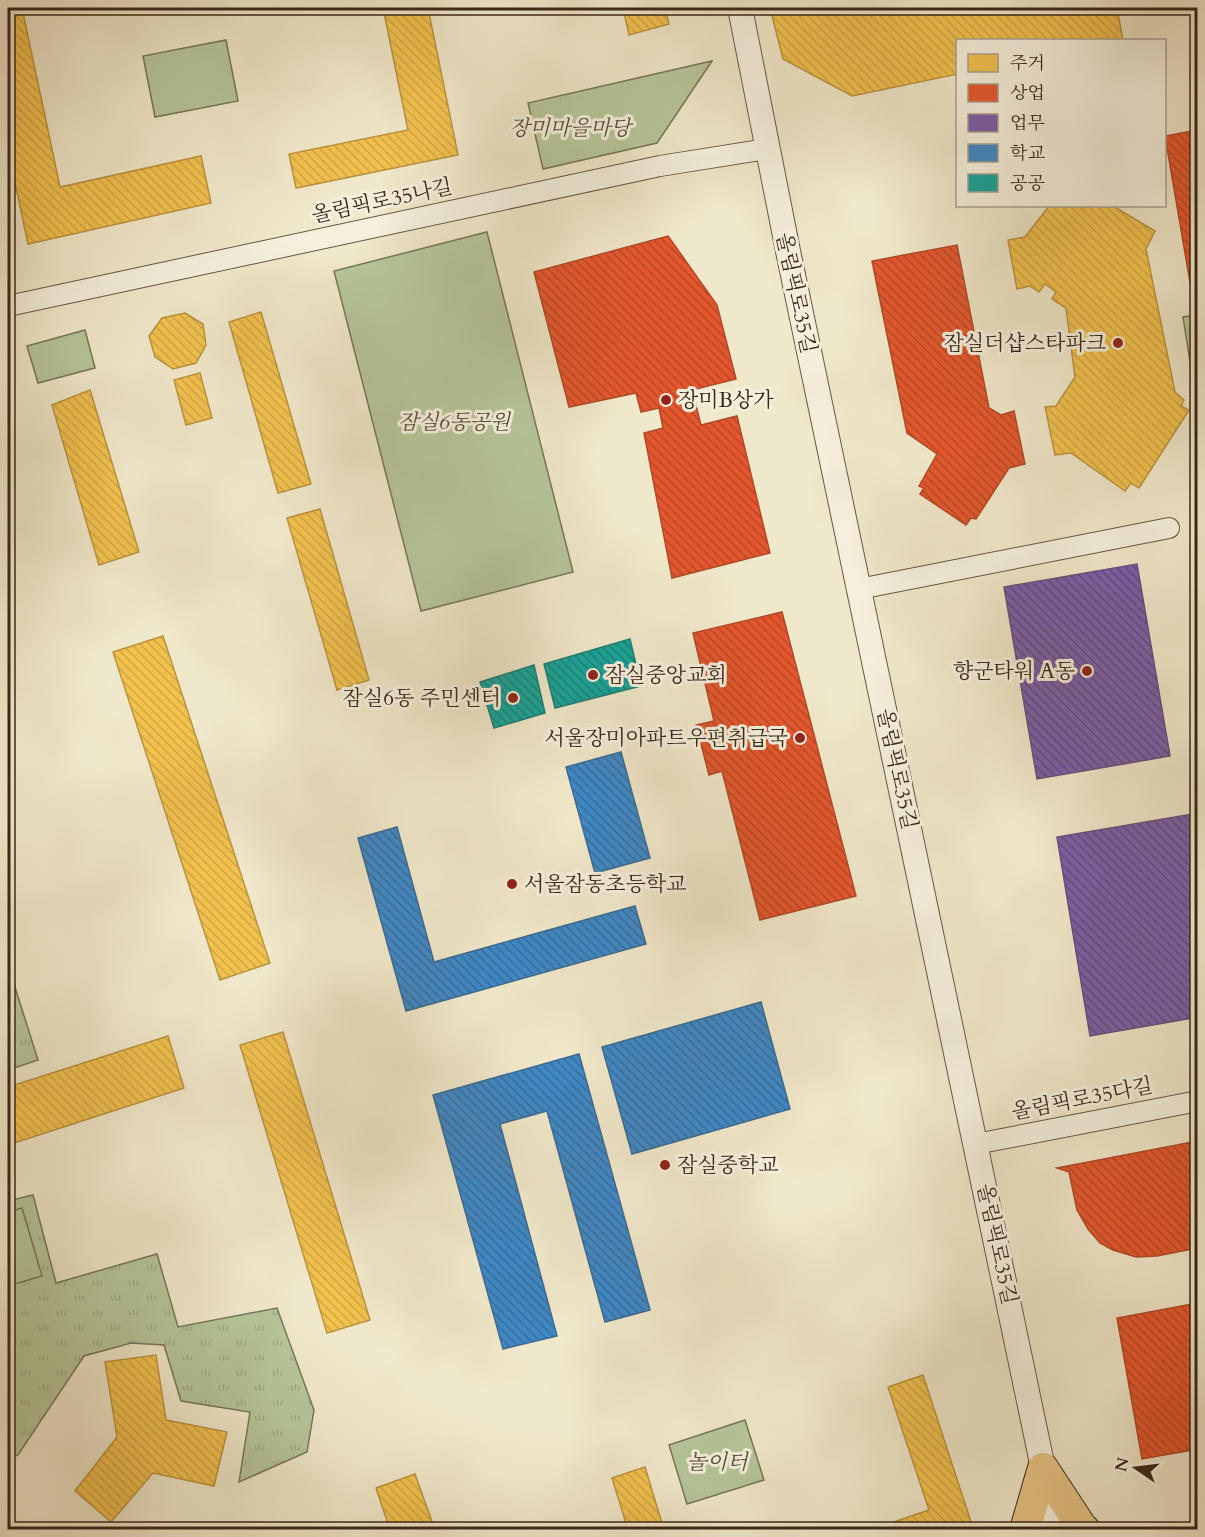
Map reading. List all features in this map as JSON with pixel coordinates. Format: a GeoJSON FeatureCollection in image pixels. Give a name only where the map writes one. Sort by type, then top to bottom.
{"type":"FeatureCollection","features":[{"type":"Feature","properties":{"kind":"main road"},"geometry":{"type":"LineString","coordinates":[[1025,1530],[1043,1468]]}},
{"type":"Feature","properties":{"kind":"main road"},"geometry":{"type":"LineString","coordinates":[[1043,1468],[1085,1530]]}},
{"type":"Feature","properties":{"kind":"street","name":"올림픽로35길"},"geometry":{"type":"LineString","coordinates":[[740,8],[767,149],[1056,1530]]}},
{"type":"Feature","properties":{"kind":"street","name":"올림픽로35나길"},"geometry":{"type":"LineString","coordinates":[[8,306],[660,166],[767,149]]}},
{"type":"Feature","properties":{"kind":"street"},"geometry":{"type":"LineString","coordinates":[[859,589],[1169,528]]}},
{"type":"Feature","properties":{"kind":"street","name":"올림픽로35다길"},"geometry":{"type":"LineString","coordinates":[[976,1144],[1197,1101]]}},
{"type":"Feature","properties":{"kind":"green space"},"geometry":{"type":"Polygon","coordinates":[[[226,40],[238,101],[155,117],[143,56],[226,40]]]}},
{"type":"Feature","properties":{"kind":"green space","name":"장미마을마당"},"geometry":{"type":"Polygon","coordinates":[[[712,61],[657,143],[543,169],[528,103],[712,61]]]}},
{"type":"Feature","properties":{"kind":"green space","name":"잠실6동공원"},"geometry":{"type":"Polygon","coordinates":[[[487,232],[573,572],[421,611],[334,271],[487,232]]]}},
{"type":"Feature","properties":{"kind":"green space"},"geometry":{"type":"Polygon","coordinates":[[[1198,315],[1197,406],[1183,317],[1198,315]]]}},
{"type":"Feature","properties":{"kind":"green space"},"geometry":{"type":"Polygon","coordinates":[[[85,330],[95,368],[38,383],[27,346],[85,330]]]}},
{"type":"Feature","properties":{"kind":"green space"},"geometry":{"type":"Polygon","coordinates":[[[8,965],[38,1060],[8,1070],[8,965]]]}},
{"type":"Feature","properties":{"kind":"green space"},"geometry":{"type":"Polygon","coordinates":[[[33,1195],[56,1283],[157,1254],[178,1327],[277,1308],[314,1410],[307,1452],[239,1482],[250,1412],[181,1401],[164,1345],[131,1343],[84,1356],[18,1455],[8,1459],[8,1201],[33,1195]]]}},
{"type":"Feature","properties":{"kind":"green space"},"geometry":{"type":"Polygon","coordinates":[[[22,1208],[42,1276],[8,1286],[8,1212],[22,1208]]]}},
{"type":"Feature","properties":{"kind":"green space","name":"놀이터"},"geometry":{"type":"Polygon","coordinates":[[[745,1420],[764,1480],[687,1504],[669,1445],[745,1420]]]}},
{"type":"Feature","properties":{"kind":"building: 주거"},"geometry":{"type":"Polygon","coordinates":[[[8,8],[22,8],[60,187],[201,156],[211,203],[28,244],[8,150],[8,8]]]}},
{"type":"Feature","properties":{"kind":"building: 주거"},"geometry":{"type":"Polygon","coordinates":[[[383,8],[428,8],[458,155],[296,188],[289,154],[408,130],[383,8]]]}},
{"type":"Feature","properties":{"kind":"building: 주거"},"geometry":{"type":"Polygon","coordinates":[[[623,8],[665,8],[669,24],[629,35],[623,8]]]}},
{"type":"Feature","properties":{"kind":"building: 주거"},"geometry":{"type":"Polygon","coordinates":[[[770,8],[1117,8],[1123,39],[956,39],[956,74],[852,96],[783,59],[770,8]]]}},
{"type":"Feature","properties":{"kind":"building: 주거","name":"잠실더샵스타파크"},"geometry":{"type":"Polygon","coordinates":[[[1048,207],[1115,207],[1155,231],[1146,249],[1175,392],[1184,400],[1181,406],[1189,410],[1139,488],[1131,483],[1125,491],[1071,453],[1055,455],[1045,407],[1056,406],[1075,377],[1066,308],[1052,299],[1056,292],[1045,284],[1039,292],[1030,286],[1017,289],[1008,240],[1025,237],[1048,207]]]}},
{"type":"Feature","properties":{"kind":"building: 주거"},"geometry":{"type":"Polygon","coordinates":[[[261,312],[311,484],[278,493],[229,322],[261,312]]]}},
{"type":"Feature","properties":{"kind":"building: 주거"},"geometry":{"type":"Polygon","coordinates":[[[185,313],[203,324],[206,345],[196,363],[173,369],[155,357],[149,336],[162,318],[185,313]]]}},
{"type":"Feature","properties":{"kind":"building: 주거"},"geometry":{"type":"Polygon","coordinates":[[[200,373],[212,418],[186,425],[174,380],[200,373]]]}},
{"type":"Feature","properties":{"kind":"building: 주거"},"geometry":{"type":"Polygon","coordinates":[[[90,390],[139,552],[99,565],[52,405],[90,390]]]}},
{"type":"Feature","properties":{"kind":"building: 주거"},"geometry":{"type":"Polygon","coordinates":[[[320,509],[369,680],[337,690],[287,518],[320,509]]]}},
{"type":"Feature","properties":{"kind":"building: 주거"},"geometry":{"type":"Polygon","coordinates":[[[163,636],[270,963],[220,980],[113,652],[163,636]]]}},
{"type":"Feature","properties":{"kind":"building: 주거"},"geometry":{"type":"Polygon","coordinates":[[[283,1032],[370,1320],[327,1333],[240,1045],[283,1032]]]}},
{"type":"Feature","properties":{"kind":"building: 주거"},"geometry":{"type":"Polygon","coordinates":[[[168,1036],[184,1088],[8,1145],[8,1087],[168,1036]]]}},
{"type":"Feature","properties":{"kind":"building: 주거"},"geometry":{"type":"Polygon","coordinates":[[[156,1355],[166,1420],[227,1432],[214,1486],[153,1473],[111,1522],[75,1491],[117,1437],[105,1362],[156,1355]]]}},
{"type":"Feature","properties":{"kind":"building: 주거"},"geometry":{"type":"Polygon","coordinates":[[[923,1375],[972,1525],[959,1530],[870,1530],[929,1510],[888,1387],[923,1375]]]}},
{"type":"Feature","properties":{"kind":"building: 주거"},"geometry":{"type":"Polygon","coordinates":[[[645,1467],[664,1530],[628,1530],[612,1478],[645,1467]]]}},
{"type":"Feature","properties":{"kind":"building: 주거"},"geometry":{"type":"Polygon","coordinates":[[[415,1474],[435,1530],[390,1530],[376,1488],[415,1474]]]}},
{"type":"Feature","properties":{"kind":"building: 상업"},"geometry":{"type":"Polygon","coordinates":[[[1198,130],[1198,293],[1192,294],[1166,136],[1198,130]]]}},
{"type":"Feature","properties":{"kind":"building: 상업","name":"장미B상가"},"geometry":{"type":"Polygon","coordinates":[[[668,236],[717,305],[736,379],[692,390],[701,425],[737,416],[770,553],[672,578],[644,433],[663,428],[659,408],[641,412],[636,393],[569,407],[534,272],[668,236]]]}},
{"type":"Feature","properties":{"kind":"building: 상업"},"geometry":{"type":"Polygon","coordinates":[[[957,245],[989,408],[1001,415],[1014,411],[1025,464],[1009,468],[976,519],[971,518],[966,525],[920,494],[924,488],[919,486],[937,454],[907,433],[872,261],[957,245]]]}},
{"type":"Feature","properties":{"kind":"building: 상업"},"geometry":{"type":"Polygon","coordinates":[[[782,612],[856,896],[760,920],[722,771],[709,775],[696,725],[714,721],[693,633],[782,612]]]}},
{"type":"Feature","properties":{"kind":"building: 상업"},"geometry":{"type":"Polygon","coordinates":[[[1198,1141],[1198,1248],[1157,1256],[1136,1257],[1113,1250],[1100,1243],[1088,1229],[1077,1210],[1069,1172],[1057,1168],[1198,1141]]]}},
{"type":"Feature","properties":{"kind":"building: 상업"},"geometry":{"type":"Polygon","coordinates":[[[1198,1303],[1198,1449],[1142,1459],[1117,1318],[1198,1303]]]}},
{"type":"Feature","properties":{"kind":"building: 업무","name":"향군타워 A동"},"geometry":{"type":"Polygon","coordinates":[[[1137,564],[1170,756],[1037,779],[1004,587],[1137,564]]]}},
{"type":"Feature","properties":{"kind":"building: 업무"},"geometry":{"type":"Polygon","coordinates":[[[1192,814],[1198,845],[1198,1017],[1090,1036],[1057,837],[1192,814]]]}},
{"type":"Feature","properties":{"kind":"building: 학교"},"geometry":{"type":"Polygon","coordinates":[[[621,752],[650,858],[595,873],[566,767],[621,752]]]}},
{"type":"Feature","properties":{"kind":"building: 학교"},"geometry":{"type":"Polygon","coordinates":[[[397,827],[434,962],[635,906],[646,944],[406,1011],[358,838],[397,827]]]}},
{"type":"Feature","properties":{"kind":"building: 학교"},"geometry":{"type":"Polygon","coordinates":[[[761,1002],[790,1109],[632,1154],[602,1047],[761,1002]]]}},
{"type":"Feature","properties":{"kind":"building: 학교","name":"잠실중학교"},"geometry":{"type":"Polygon","coordinates":[[[579,1054],[650,1310],[605,1322],[547,1111],[500,1124],[557,1336],[503,1349],[433,1095],[579,1054]]]}},
{"type":"Feature","properties":{"kind":"building: 공공","name":"잠실중앙교회"},"geometry":{"type":"Polygon","coordinates":[[[630,639],[641,686],[555,708],[544,664],[630,639]]]}},
{"type":"Feature","properties":{"kind":"building: 공공","name":"잠실6동 주민센터"},"geometry":{"type":"Polygon","coordinates":[[[534,665],[545,713],[494,728],[480,682],[534,665]]]}},
{"type":"Feature","properties":{"kind":"place","name":"잠실더샵스타파크"},"geometry":{"type":"Point","coordinates":[1118,343]}},
{"type":"Feature","properties":{"kind":"place","name":"장미B상가"},"geometry":{"type":"Point","coordinates":[666,400]}},
{"type":"Feature","properties":{"kind":"place","name":"향군타워 A동"},"geometry":{"type":"Point","coordinates":[1087,671]}},
{"type":"Feature","properties":{"kind":"place","name":"잠실중앙교회"},"geometry":{"type":"Point","coordinates":[593,675]}},
{"type":"Feature","properties":{"kind":"place","name":"잠실6동 주민센터"},"geometry":{"type":"Point","coordinates":[513,698]}},
{"type":"Feature","properties":{"kind":"place","name":"서울장미아파트우편취급국"},"geometry":{"type":"Point","coordinates":[800,738]}},
{"type":"Feature","properties":{"kind":"place","name":"서울잠동초등학교"},"geometry":{"type":"Point","coordinates":[512,884]}},
{"type":"Feature","properties":{"kind":"place","name":"잠실중학교"},"geometry":{"type":"Point","coordinates":[665,1165]}}]}
